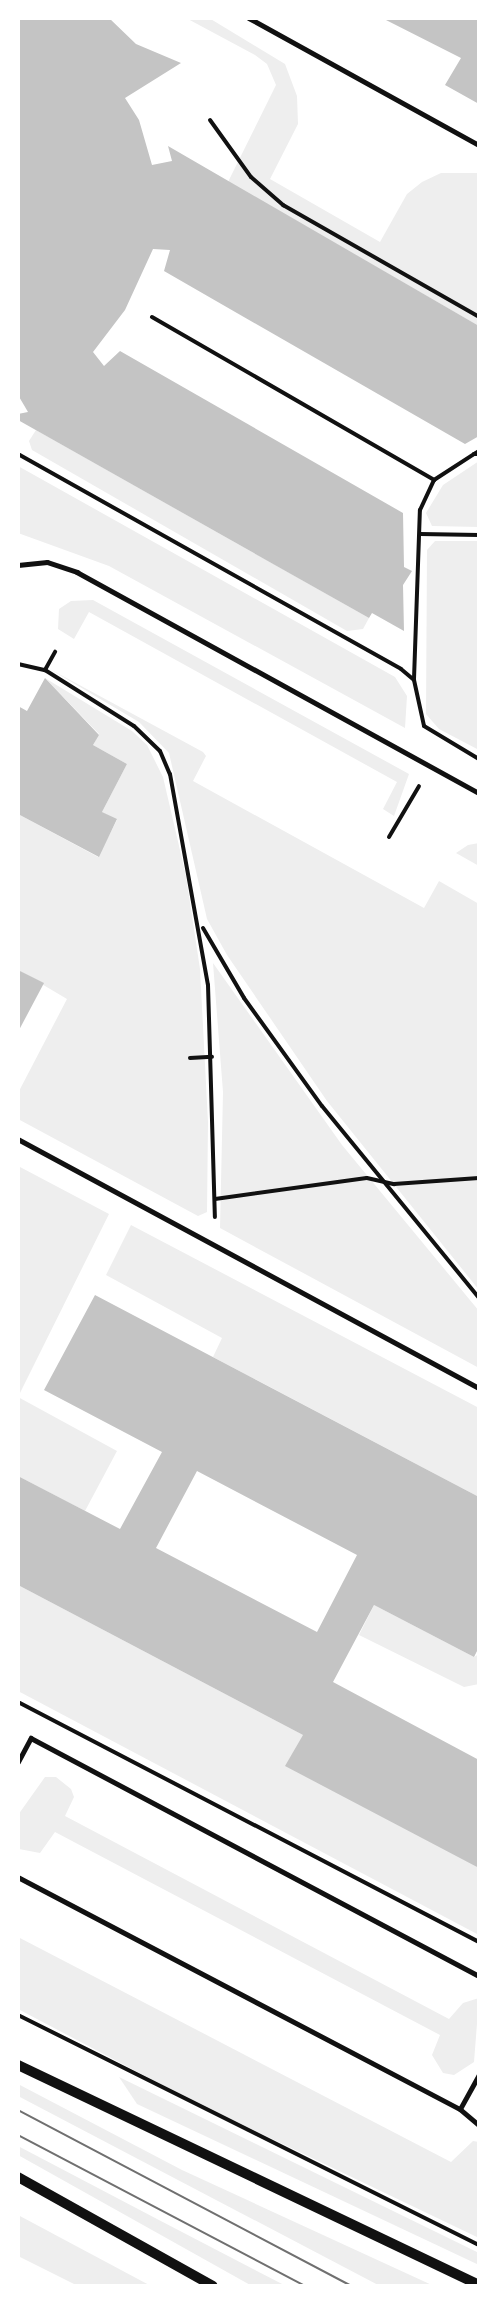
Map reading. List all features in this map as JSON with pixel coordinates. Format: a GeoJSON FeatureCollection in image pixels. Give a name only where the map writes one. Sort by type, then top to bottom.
{"type":"FeatureCollection","features":[{"type":"Feature","properties":{"kind":"street"},"geometry":{"type":"LineString","coordinates":[[18,2065],[479,2285]]}},
{"type":"Feature","properties":{"kind":"street"},"geometry":{"type":"LineString","coordinates":[[18,2177],[213,2286]]}},
{"type":"Feature","properties":{"kind":"lane"},"geometry":{"type":"LineString","coordinates":[[249,18],[479,145]]}},
{"type":"Feature","properties":{"kind":"lane"},"geometry":{"type":"LineString","coordinates":[[18,565],[46,562],[77,572],[479,793]]}},
{"type":"Feature","properties":{"kind":"lane"},"geometry":{"type":"LineString","coordinates":[[18,1139],[479,1388]]}},
{"type":"Feature","properties":{"kind":"lane"},"geometry":{"type":"LineString","coordinates":[[18,1762],[31,1738],[479,1976]]}},
{"type":"Feature","properties":{"kind":"lane"},"geometry":{"type":"LineString","coordinates":[[18,1877],[460,2109],[479,2126]]}},
{"type":"Feature","properties":{"kind":"lane"},"geometry":{"type":"LineString","coordinates":[[460,2109],[479,2075]]}},
{"type":"Feature","properties":{"kind":"path"},"geometry":{"type":"LineString","coordinates":[[210,120],[251,177],[283,205],[479,317]]}},
{"type":"Feature","properties":{"kind":"path"},"geometry":{"type":"LineString","coordinates":[[152,317],[434,480]]}},
{"type":"Feature","properties":{"kind":"path"},"geometry":{"type":"LineString","coordinates":[[477,453],[434,480],[420,510],[414,680],[423,726],[479,759]]}},
{"type":"Feature","properties":{"kind":"path"},"geometry":{"type":"LineString","coordinates":[[18,454],[414,680]]}},
{"type":"Feature","properties":{"kind":"path"},"geometry":{"type":"LineString","coordinates":[[420,534],[479,535]]}},
{"type":"Feature","properties":{"kind":"path"},"geometry":{"type":"LineString","coordinates":[[45,670],[56,652]]}},
{"type":"Feature","properties":{"kind":"path"},"geometry":{"type":"LineString","coordinates":[[18,664],[45,670],[134,726],[160,751],[175,791],[201,925],[213,1057],[214,1214]]}},
{"type":"Feature","properties":{"kind":"path"},"geometry":{"type":"LineString","coordinates":[[201,925],[244,998],[379,1179],[479,1298]]}},
{"type":"Feature","properties":{"kind":"path"},"geometry":{"type":"LineString","coordinates":[[190,1058],[213,1057]]}},
{"type":"Feature","properties":{"kind":"path"},"geometry":{"type":"LineString","coordinates":[[215,1199],[379,1179],[394,1184],[479,1178]]}},
{"type":"Feature","properties":{"kind":"path"},"geometry":{"type":"LineString","coordinates":[[18,1702],[479,1942]]}},
{"type":"Feature","properties":{"kind":"path"},"geometry":{"type":"LineString","coordinates":[[18,2015],[479,2245]]}},
{"type":"Feature","properties":{"kind":"shaded area"},"geometry":{"type":"Polygon","coordinates":[[[186,18],[209,18],[285,64],[297,96],[298,124],[270,179],[380,242],[407,194],[422,182],[441,173],[479,173],[479,326],[228,182],[276,85],[267,64],[255,55],[186,18]]]}},
{"type":"Feature","properties":{"kind":"shaded area"},"geometry":{"type":"Polygon","coordinates":[[[36,430],[369,618],[363,629],[347,631],[32,450],[29,441],[36,430]]]}},
{"type":"Feature","properties":{"kind":"shaded area"},"geometry":{"type":"Polygon","coordinates":[[[479,461],[479,527],[432,526],[426,513],[443,485],[479,461]]]}},
{"type":"Feature","properties":{"kind":"shaded area"},"geometry":{"type":"Polygon","coordinates":[[[18,466],[395,677],[407,696],[405,728],[109,566],[18,533],[18,466]]]}},
{"type":"Feature","properties":{"kind":"shaded area"},"geometry":{"type":"Polygon","coordinates":[[[435,541],[479,541],[479,750],[439,729],[426,714],[427,550],[435,541]]]}},
{"type":"Feature","properties":{"kind":"shaded area"},"geometry":{"type":"Polygon","coordinates":[[[93,600],[409,774],[394,816],[383,809],[397,782],[89,612],[74,639],[58,629],[59,609],[71,601],[93,600]]]}},
{"type":"Feature","properties":{"kind":"shaded area"},"geometry":{"type":"Polygon","coordinates":[[[48,668],[203,752],[206,756],[193,781],[424,908],[439,881],[479,904],[479,1290],[327,1101],[227,955],[207,919],[169,753],[139,722],[48,668]]]}},
{"type":"Feature","properties":{"kind":"shaded area"},"geometry":{"type":"Polygon","coordinates":[[[45,678],[132,731],[147,745],[163,777],[186,876],[200,969],[208,1122],[207,1212],[198,1216],[18,1119],[18,1093],[67,999],[18,970],[18,814],[98,857],[117,820],[102,812],[127,764],[93,745],[99,734],[45,678]]]}},
{"type":"Feature","properties":{"kind":"shaded area"},"geometry":{"type":"Polygon","coordinates":[[[479,843],[479,866],[456,853],[468,845],[479,843]]]}},
{"type":"Feature","properties":{"kind":"shaded area"},"geometry":{"type":"Polygon","coordinates":[[[213,963],[342,1145],[479,1311],[479,1368],[220,1228],[223,1092],[213,963]]]}},
{"type":"Feature","properties":{"kind":"shaded area"},"geometry":{"type":"Polygon","coordinates":[[[20,1167],[109,1214],[18,1397],[18,1170],[20,1167]]]}},
{"type":"Feature","properties":{"kind":"shaded area"},"geometry":{"type":"Polygon","coordinates":[[[131,1225],[479,1408],[479,1497],[213,1357],[222,1338],[106,1275],[131,1225]]]}},
{"type":"Feature","properties":{"kind":"shaded area"},"geometry":{"type":"Polygon","coordinates":[[[18,1397],[117,1451],[85,1511],[18,1476],[18,1397]]]}},
{"type":"Feature","properties":{"kind":"shaded area"},"geometry":{"type":"Polygon","coordinates":[[[18,1585],[303,1735],[479,1868],[479,1935],[18,1691],[18,1585]]]}},
{"type":"Feature","properties":{"kind":"shaded area"},"geometry":{"type":"Polygon","coordinates":[[[374,1605],[474,1657],[479,1654],[479,1684],[464,1687],[359,1635],[374,1605]]]}},
{"type":"Feature","properties":{"kind":"shaded area"},"geometry":{"type":"Polygon","coordinates":[[[45,1777],[56,1777],[71,1789],[74,1797],[65,1816],[449,2019],[463,2003],[479,1998],[474,2062],[454,2075],[443,2073],[432,2055],[440,2035],[55,1832],[40,1853],[19,1849],[18,1815],[45,1777]]]}},
{"type":"Feature","properties":{"kind":"shaded area"},"geometry":{"type":"Polygon","coordinates":[[[18,1937],[451,2162],[473,2141],[479,2142],[479,2238],[191,2100],[18,2009],[18,1937]]]}},
{"type":"Feature","properties":{"kind":"shaded area"},"geometry":{"type":"Polygon","coordinates":[[[119,2077],[479,2253],[479,2265],[137,2104],[119,2077]]]}},
{"type":"Feature","properties":{"kind":"shaded area"},"geometry":{"type":"Polygon","coordinates":[[[18,2084],[182,2170],[434,2286],[380,2286],[18,2096],[18,2084]]]}},
{"type":"Feature","properties":{"kind":"shaded area"},"geometry":{"type":"Polygon","coordinates":[[[18,2146],[286,2286],[252,2286],[18,2155],[18,2146]]]}},
{"type":"Feature","properties":{"kind":"shaded area"},"geometry":{"type":"Polygon","coordinates":[[[18,2215],[151,2286],[78,2286],[18,2256],[18,2215]]]}},
{"type":"Feature","properties":{"kind":"building"},"geometry":{"type":"Polygon","coordinates":[[[18,18],[109,18],[136,44],[181,63],[125,98],[139,120],[152,165],[172,161],[168,146],[479,326],[479,436],[465,444],[164,271],[170,250],[153,249],[125,310],[93,352],[104,366],[120,351],[403,513],[404,567],[412,571],[403,585],[404,631],[372,613],[369,618],[18,420],[18,414],[28,412],[18,395],[18,18]]]}},
{"type":"Feature","properties":{"kind":"building"},"geometry":{"type":"Polygon","coordinates":[[[382,18],[479,18],[479,104],[445,85],[461,58],[382,18]]]}},
{"type":"Feature","properties":{"kind":"building"},"geometry":{"type":"Polygon","coordinates":[[[45,678],[99,735],[93,745],[127,764],[102,812],[117,819],[99,857],[18,814],[18,706],[27,711],[45,678]]]}},
{"type":"Feature","properties":{"kind":"building"},"geometry":{"type":"Polygon","coordinates":[[[18,970],[44,983],[18,1032],[18,970]]]}},
{"type":"Feature","properties":{"kind":"building"},"geometry":{"type":"Polygon","coordinates":[[[95,1295],[479,1497],[479,1647],[474,1657],[374,1605],[333,1682],[479,1760],[479,1868],[285,1766],[303,1735],[18,1585],[18,1476],[120,1529],[162,1452],[44,1390],[95,1295]],[[197,1471],[156,1548],[317,1632],[357,1555],[197,1471]]]}},
{"type":"Feature","properties":{"kind":"tram line"},"geometry":{"type":"LineString","coordinates":[[18,2110],[352,2286]]}},
{"type":"Feature","properties":{"kind":"tram line"},"geometry":{"type":"LineString","coordinates":[[18,2135],[306,2286]]}}]}
